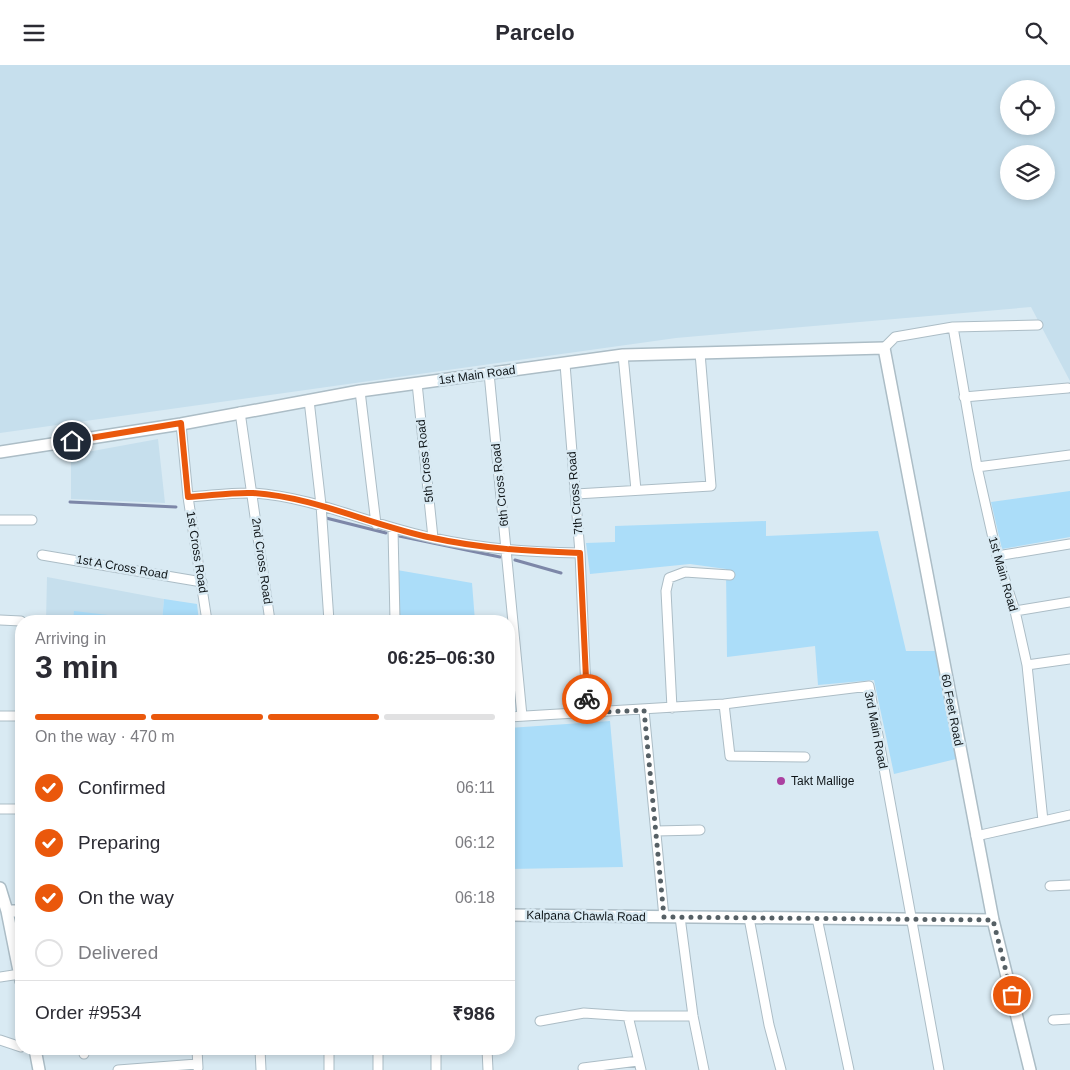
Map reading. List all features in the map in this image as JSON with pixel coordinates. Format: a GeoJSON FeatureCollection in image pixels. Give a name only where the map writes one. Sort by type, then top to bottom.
{"type":"FeatureCollection","features":[{"type":"Feature","properties":{"kind":"street"},"geometry":{"type":"LineString","coordinates":[[884,348],[895,337],[953,327],[1038,325]]}},
{"type":"Feature","properties":{"kind":"street","name":"1st Main Road"},"geometry":{"type":"LineString","coordinates":[[953,327],[976,467],[997,556],[1014,611],[1027,665],[1043,821]]}},
{"type":"Feature","properties":{"kind":"street","name":"1st Main Road"},"geometry":{"type":"LineString","coordinates":[[0,452],[181,423],[360,391],[624,355],[884,348]]}},
{"type":"Feature","properties":{"kind":"street","name":"60 Feet Road"},"geometry":{"type":"LineString","coordinates":[[884,348],[976,836],[993,920],[1030,1070]]}},
{"type":"Feature","properties":{"kind":"street"},"geometry":{"type":"LineString","coordinates":[[576,494],[711,486],[700,353]]}},
{"type":"Feature","properties":{"kind":"street"},"geometry":{"type":"LineString","coordinates":[[624,355],[636,490]]}},
{"type":"Feature","properties":{"kind":"street","name":"7th Cross Road"},"geometry":{"type":"LineString","coordinates":[[565,364],[580,553],[587,713]]}},
{"type":"Feature","properties":{"kind":"street","name":"6th Cross Road"},"geometry":{"type":"LineString","coordinates":[[489,373],[513,615]]}},
{"type":"Feature","properties":{"kind":"street","name":"5th Cross Road"},"geometry":{"type":"LineString","coordinates":[[417,383],[433,538]]}},
{"type":"Feature","properties":{"kind":"street"},"geometry":{"type":"LineString","coordinates":[[964,397],[1068,389]]}},
{"type":"Feature","properties":{"kind":"street"},"geometry":{"type":"LineString","coordinates":[[360,391],[376,524]]}},
{"type":"Feature","properties":{"kind":"street"},"geometry":{"type":"LineString","coordinates":[[309,400],[322,505],[329,615]]}},
{"type":"Feature","properties":{"kind":"street","name":"2nd Cross Road"},"geometry":{"type":"LineString","coordinates":[[240,412],[269,615]]}},
{"type":"Feature","properties":{"kind":"street","name":"1st Cross Road"},"geometry":{"type":"LineString","coordinates":[[181,423],[188,497],[206,615]]}},
{"type":"Feature","properties":{"kind":"street"},"geometry":{"type":"LineString","coordinates":[[976,467],[1070,455]]}},
{"type":"Feature","properties":{"kind":"street"},"geometry":{"type":"LineString","coordinates":[[188,497],[252,493],[322,505],[376,524],[433,538],[507,551],[580,553]]}},
{"type":"Feature","properties":{"kind":"street"},"geometry":{"type":"LineString","coordinates":[[0,520],[32,520]]}},
{"type":"Feature","properties":{"kind":"street"},"geometry":{"type":"LineString","coordinates":[[393,529],[395,615]]}},
{"type":"Feature","properties":{"kind":"street"},"geometry":{"type":"LineString","coordinates":[[997,556],[1070,544]]}},
{"type":"Feature","properties":{"kind":"street","name":"1st A Cross Road"},"geometry":{"type":"LineString","coordinates":[[42,555],[202,582]]}},
{"type":"Feature","properties":{"kind":"street"},"geometry":{"type":"LineString","coordinates":[[672,708],[666,591],[669,578],[685,573],[730,575]]}},
{"type":"Feature","properties":{"kind":"street"},"geometry":{"type":"LineString","coordinates":[[1014,611],[1070,602]]}},
{"type":"Feature","properties":{"kind":"street"},"geometry":{"type":"LineString","coordinates":[[0,621],[15,621]]}},
{"type":"Feature","properties":{"kind":"street","name":"6th Cross Road"},"geometry":{"type":"LineString","coordinates":[[515,639],[522,716]]}},
{"type":"Feature","properties":{"kind":"street"},"geometry":{"type":"LineString","coordinates":[[1027,665],[1070,659]]}},
{"type":"Feature","properties":{"kind":"street","name":"3rd Main Road"},"geometry":{"type":"LineString","coordinates":[[515,717],[724,704],[869,686],[939,1070]]}},
{"type":"Feature","properties":{"kind":"street"},"geometry":{"type":"LineString","coordinates":[[724,704],[730,756],[805,757]]}},
{"type":"Feature","properties":{"kind":"street"},"geometry":{"type":"LineString","coordinates":[[644,710],[664,917]]}},
{"type":"Feature","properties":{"kind":"street"},"geometry":{"type":"LineString","coordinates":[[0,716],[15,716]]}},
{"type":"Feature","properties":{"kind":"street"},"geometry":{"type":"LineString","coordinates":[[0,809],[15,809]]}},
{"type":"Feature","properties":{"kind":"street"},"geometry":{"type":"LineString","coordinates":[[976,836],[1070,815]]}},
{"type":"Feature","properties":{"kind":"street"},"geometry":{"type":"LineString","coordinates":[[656,831],[700,830]]}},
{"type":"Feature","properties":{"kind":"street"},"geometry":{"type":"LineString","coordinates":[[1050,886],[1070,885]]}},
{"type":"Feature","properties":{"kind":"street"},"geometry":{"type":"LineString","coordinates":[[0,888],[15,954]]}},
{"type":"Feature","properties":{"kind":"street","name":"Kalpana Chawla Road"},"geometry":{"type":"LineString","coordinates":[[515,915],[993,920]]}},
{"type":"Feature","properties":{"kind":"street"},"geometry":{"type":"LineString","coordinates":[[680,917],[693,1016],[704,1070]]}},
{"type":"Feature","properties":{"kind":"street"},"geometry":{"type":"LineString","coordinates":[[749,918],[769,1025],[781,1070]]}},
{"type":"Feature","properties":{"kind":"street"},"geometry":{"type":"LineString","coordinates":[[817,918],[850,1070]]}},
{"type":"Feature","properties":{"kind":"street"},"geometry":{"type":"LineString","coordinates":[[0,977],[15,978]]}},
{"type":"Feature","properties":{"kind":"street"},"geometry":{"type":"LineString","coordinates":[[540,1021],[584,1013],[628,1017],[693,1016]]}},
{"type":"Feature","properties":{"kind":"street"},"geometry":{"type":"LineString","coordinates":[[582,1068],[639,1065],[628,1017]]}},
{"type":"Feature","properties":{"kind":"street"},"geometry":{"type":"LineString","coordinates":[[1053,1021],[1070,1019]]}},
{"type":"Feature","properties":{"kind":"street"},"geometry":{"type":"LineString","coordinates":[[0,1041],[15,1045]]}},
{"type":"Feature","properties":{"kind":"street"},"geometry":{"type":"LineString","coordinates":[[35,1055],[39,1070]]}},
{"type":"Feature","properties":{"kind":"street"},"geometry":{"type":"LineString","coordinates":[[260,1055],[261,1070]]}},
{"type":"Feature","properties":{"kind":"street"},"geometry":{"type":"LineString","coordinates":[[329,1055],[329,1070]]}},
{"type":"Feature","properties":{"kind":"street"},"geometry":{"type":"LineString","coordinates":[[378,1055],[378,1070]]}},
{"type":"Feature","properties":{"kind":"street"},"geometry":{"type":"LineString","coordinates":[[436,1055],[436,1070]]}},
{"type":"Feature","properties":{"kind":"street"},"geometry":{"type":"LineString","coordinates":[[488,1055],[488,1070]]}},
{"type":"Feature","properties":{"kind":"street"},"geometry":{"type":"LineString","coordinates":[[118,1070],[198,1067]]}},
{"type":"Feature","properties":{"kind":"shaded area"},"geometry":{"type":"Polygon","coordinates":[[[0,65],[1070,65],[1070,381],[1031,307],[676,338],[0,433],[0,65]]]}},
{"type":"Feature","properties":{"kind":"shaded area"},"geometry":{"type":"Polygon","coordinates":[[[158,439],[165,503],[71,499],[71,455],[158,439]]]}},
{"type":"Feature","properties":{"kind":"shaded area"},"geometry":{"type":"Polygon","coordinates":[[[1070,491],[1070,537],[1002,549],[991,502],[1070,491]]]}},
{"type":"Feature","properties":{"kind":"shaded area"},"geometry":{"type":"Polygon","coordinates":[[[766,521],[766,536],[878,531],[906,651],[935,651],[956,759],[894,774],[874,680],[818,685],[815,646],[727,657],[726,569],[690,564],[590,574],[586,543],[615,542],[615,526],[766,521]]]}},
{"type":"Feature","properties":{"kind":"shaded area"},"geometry":{"type":"Polygon","coordinates":[[[397,570],[472,583],[475,615],[399,615],[397,570]]]}},
{"type":"Feature","properties":{"kind":"shaded area"},"geometry":{"type":"Polygon","coordinates":[[[47,577],[164,599],[163,615],[46,615],[47,577]]]}},
{"type":"Feature","properties":{"kind":"shaded area"},"geometry":{"type":"Polygon","coordinates":[[[164,599],[197,604],[198,615],[163,615],[164,599]]]}},
{"type":"Feature","properties":{"kind":"shaded area"},"geometry":{"type":"Polygon","coordinates":[[[74,611],[108,615],[74,615],[74,611]]]}},
{"type":"Feature","properties":{"kind":"shaded area"},"geometry":{"type":"Polygon","coordinates":[[[610,721],[623,867],[515,869],[515,728],[610,721]]]}},
{"type":"Feature","properties":{"kind":"waterway"},"geometry":{"type":"LineString","coordinates":[[70,502],[176,507]]}},
{"type":"Feature","properties":{"kind":"waterway"},"geometry":{"type":"LineString","coordinates":[[326,518],[386,533]]}},
{"type":"Feature","properties":{"kind":"waterway"},"geometry":{"type":"LineString","coordinates":[[399,536],[500,557]]}},
{"type":"Feature","properties":{"kind":"waterway"},"geometry":{"type":"LineString","coordinates":[[515,560],[561,573]]}},
{"type":"Feature","properties":{"kind":"way so far"},"geometry":{"type":"LineString","coordinates":[[587,699],[587,713],[644,710],[664,917],[993,920],[1012,995]]}},
{"type":"Feature","properties":{"kind":"place","name":"Takt Mallige"},"geometry":{"type":"Point","coordinates":[781,781]}},
{"type":"Feature","properties":{"kind":"route"},"geometry":{"type":"LineString","coordinates":[[72,441],[181,423],[188,497],[252,493],[322,505],[376,524],[433,538],[507,551],[580,553],[587,699]]}}]}
